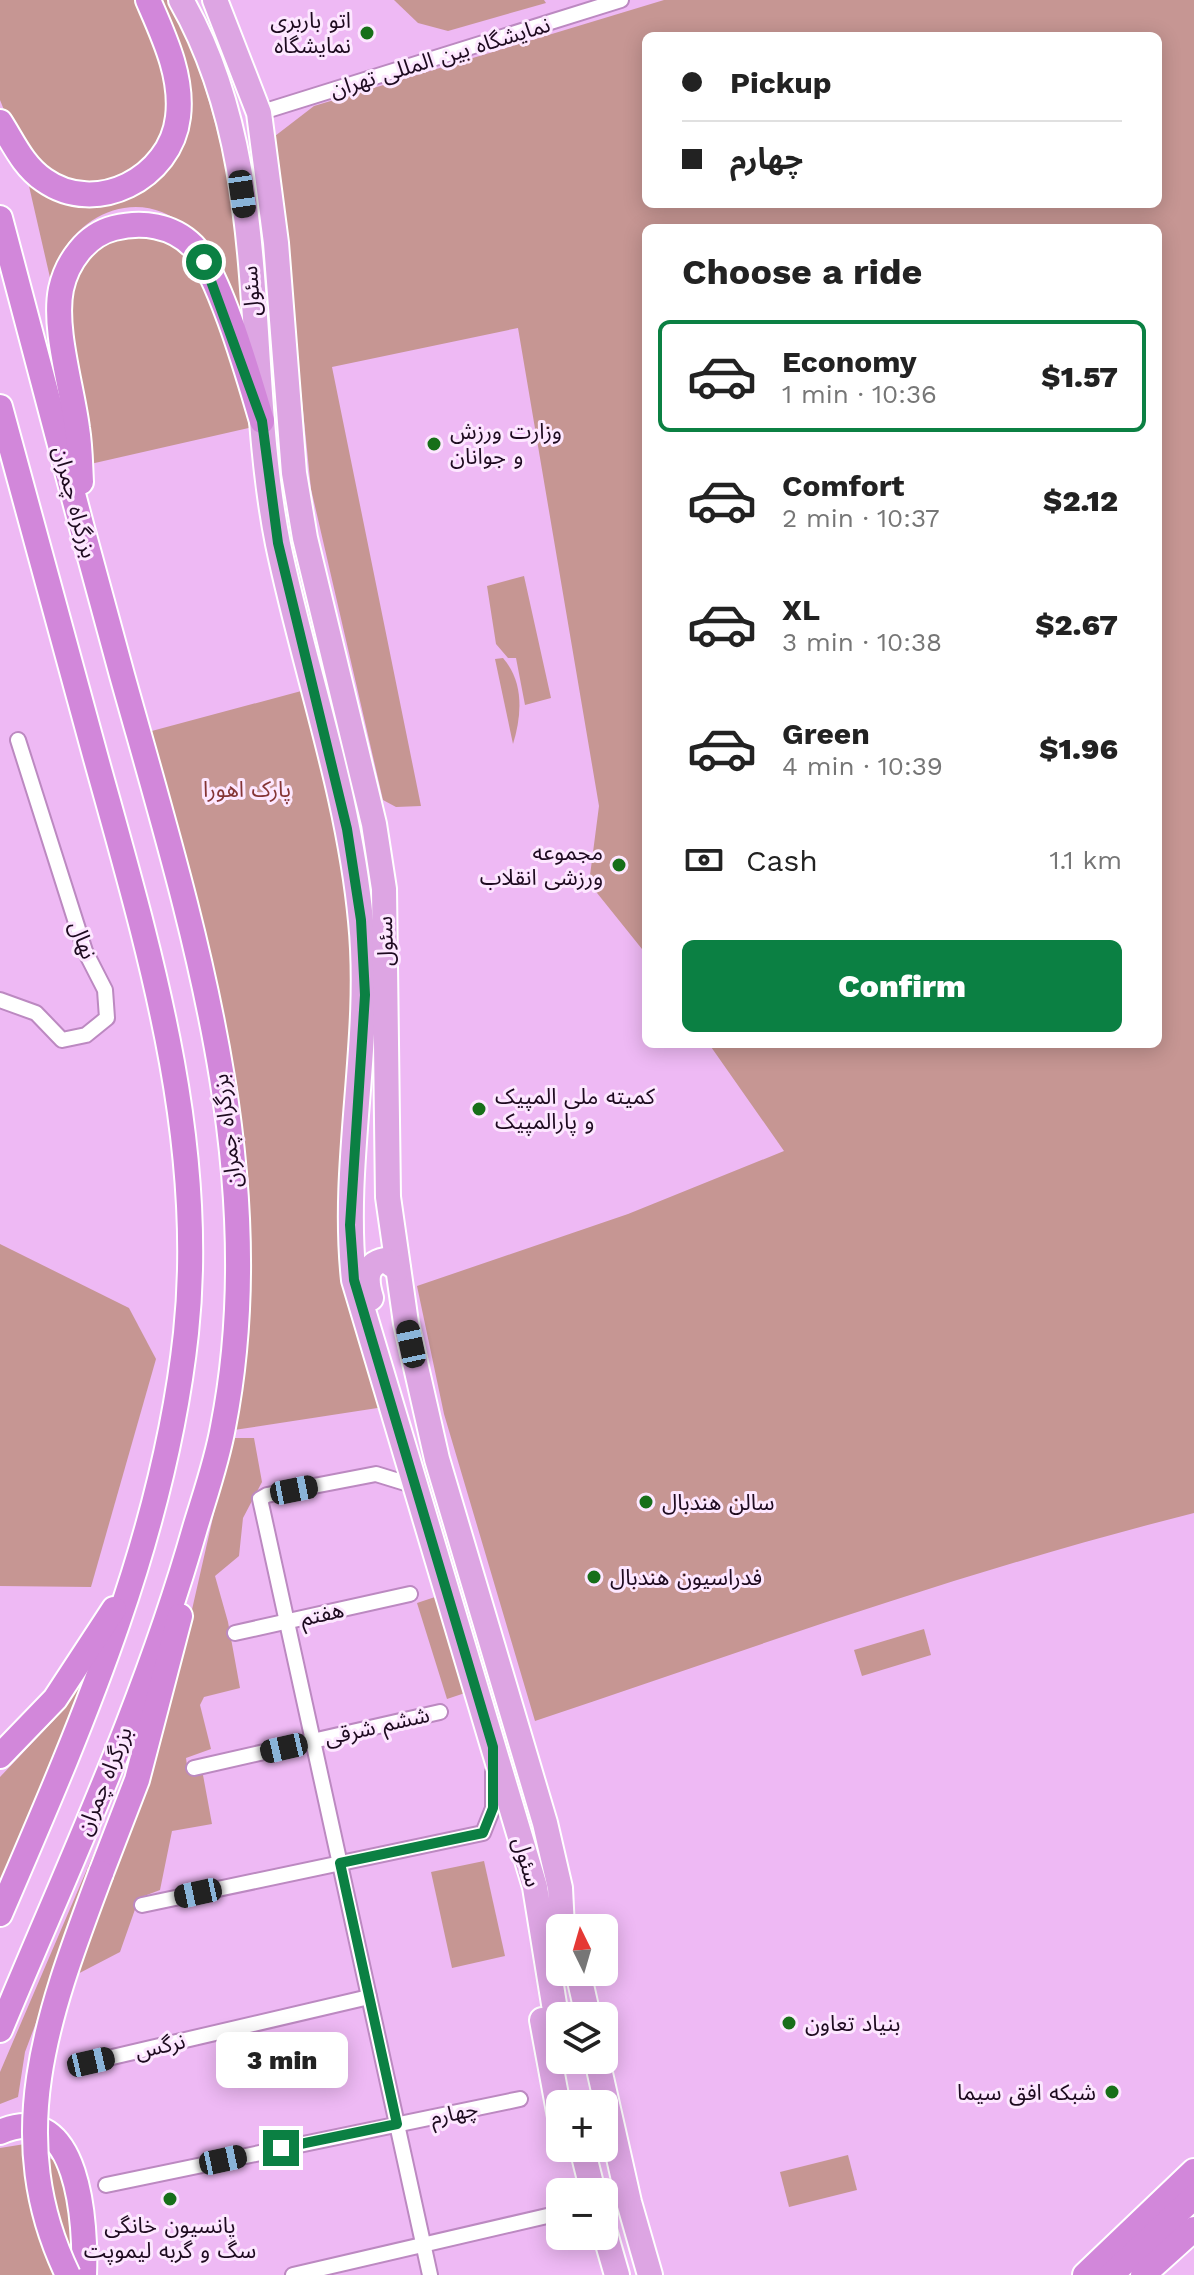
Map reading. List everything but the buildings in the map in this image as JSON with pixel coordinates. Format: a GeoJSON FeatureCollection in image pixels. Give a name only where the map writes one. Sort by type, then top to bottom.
{"type":"FeatureCollection","features":[{"type":"Feature","properties":{"kind":"highway"},"geometry":{"type":"LineString","coordinates":[[0,122],[28,165],[44,181],[66,191],[108,192],[130,186],[150,172],[162,160],[175,131],[179,102],[172,62],[148,0]]}},
{"type":"Feature","properties":{"kind":"highway","name":"بزرگراه چمران"},"geometry":{"type":"LineString","coordinates":[[0,218],[199,958],[224,1085],[234,1174],[237,1241],[230,1378],[223,1430],[182,1574],[99,1798],[0,2030]]}},
{"type":"Feature","properties":{"kind":"highway"},"geometry":{"type":"LineString","coordinates":[[85,537],[78,431],[60,305],[68,268],[94,238],[109,230],[141,224],[170,230],[194,247],[214,284],[262,421]]}},
{"type":"Feature","properties":{"kind":"highway","name":"بزرگراه چمران"},"geometry":{"type":"LineString","coordinates":[[0,407],[142,922],[180,1106],[190,1241],[186,1331],[169,1444],[135,1576],[103,1668],[0,1914]]}},
{"type":"Feature","properties":{"kind":"highway"},"geometry":{"type":"LineString","coordinates":[[68,2275],[48,2233],[38,2198],[28,2109],[43,2028],[137,1780],[168,1673],[180,1621],[182,1574]]}},
{"type":"Feature","properties":{"kind":"highway"},"geometry":{"type":"LineString","coordinates":[[0,1756],[55,1699],[135,1576]]}},
{"type":"Feature","properties":{"kind":"highway"},"geometry":{"type":"LineString","coordinates":[[0,2132],[25,2126],[42,2129],[62,2147],[77,2187],[83,2224],[84,2275]]}},
{"type":"Feature","properties":{"kind":"highway"},"geometry":{"type":"LineString","coordinates":[[1085,2275],[1194,2171]]}},
{"type":"Feature","properties":{"kind":"highway"},"geometry":{"type":"LineString","coordinates":[[1111,2275],[1194,2197]]}},
{"type":"Feature","properties":{"kind":"highway"},"geometry":{"type":"LineString","coordinates":[[1143,2275],[1194,2229]]}},
{"type":"Feature","properties":{"kind":"highway"},"geometry":{"type":"LineString","coordinates":[[1169,2275],[1194,2251]]}},
{"type":"Feature","properties":{"kind":"main road","name":"سئول"},"geometry":{"type":"LineString","coordinates":[[181,0],[203,44],[239,172],[262,421],[278,543],[347,829],[361,920],[365,995],[351,1256],[362,1312],[493,1747],[557,1914]]}},
{"type":"Feature","properties":{"kind":"main road","name":"سئول"},"geometry":{"type":"LineString","coordinates":[[215,0],[259,113],[276,243],[294,473],[305,538],[374,824],[384,889],[386,1153],[398,1269],[433,1444],[545,1823],[557,2002]]}},
{"type":"Feature","properties":{"kind":"main road"},"geometry":{"type":"LineString","coordinates":[[378,1363],[379,1326],[367,1276],[372,1265],[380,1260],[392,1263],[398,1269]]}},
{"type":"Feature","properties":{"kind":"main road"},"geometry":{"type":"LineString","coordinates":[[547,1887],[561,1914]]}},
{"type":"Feature","properties":{"kind":"main road"},"geometry":{"type":"LineString","coordinates":[[547,1887],[532,1957],[555,2090]]}},
{"type":"Feature","properties":{"kind":"main road"},"geometry":{"type":"LineString","coordinates":[[600,2074],[629,2202],[650,2275]]}},
{"type":"Feature","properties":{"kind":"main road"},"geometry":{"type":"LineString","coordinates":[[605,2162],[637,2275]]}},
{"type":"Feature","properties":{"kind":"main road"},"geometry":{"type":"LineString","coordinates":[[593,2250],[601,2275]]}},
{"type":"Feature","properties":{"kind":"main road"},"geometry":{"type":"LineString","coordinates":[[610,2250],[617,2275]]}},
{"type":"Feature","properties":{"kind":"street","name":"نمایشگاه بین المللی تهران"},"geometry":{"type":"LineString","coordinates":[[259,113],[621,0]]}},
{"type":"Feature","properties":{"kind":"street","name":"نهال"},"geometry":{"type":"LineString","coordinates":[[0,1000],[36,1013],[62,1040],[86,1035],[107,1018],[105,990],[85,951],[18,740]]}},
{"type":"Feature","properties":{"kind":"street"},"geometry":{"type":"LineString","coordinates":[[415,1486],[376,1474],[260,1499],[430,2275]]}},
{"type":"Feature","properties":{"kind":"street","name":"هفتم"},"geometry":{"type":"LineString","coordinates":[[235,1633],[410,1594]]}},
{"type":"Feature","properties":{"kind":"street","name":"ششم شرقی"},"geometry":{"type":"LineString","coordinates":[[194,1768],[440,1712]]}},
{"type":"Feature","properties":{"kind":"street"},"geometry":{"type":"LineString","coordinates":[[142,1905],[483,1833],[493,1808],[493,1747]]}},
{"type":"Feature","properties":{"kind":"street","name":"نرگس"},"geometry":{"type":"LineString","coordinates":[[91,2062],[369,1997]]}},
{"type":"Feature","properties":{"kind":"street","name":"چهارم"},"geometry":{"type":"LineString","coordinates":[[106,2185],[520,2099]]}},
{"type":"Feature","properties":{"kind":"street"},"geometry":{"type":"LineString","coordinates":[[293,2275],[546,2216]]}},
{"type":"Feature","properties":{"kind":"green space"},"geometry":{"type":"Polygon","coordinates":[[[0,0],[139,0],[155,35],[171,110],[151,159],[100,188],[45,173],[10,125],[0,100],[0,0]]]}},
{"type":"Feature","properties":{"kind":"green space"},"geometry":{"type":"Polygon","coordinates":[[[157,0],[171,0],[196,61],[215,123],[234,219],[243,295],[242,319],[195,237],[168,215],[146,208],[125,208],[104,214],[86,225],[70,241],[58,260],[51,282],[26,173],[77,201],[177,148],[157,0]]]}},
{"type":"Feature","properties":{"kind":"green space"},"geometry":{"type":"Polygon","coordinates":[[[394,0],[544,0],[546,3],[448,31],[418,23],[394,0]]]}},
{"type":"Feature","properties":{"kind":"green space","name":"مجموعه ورزشی انقلاب"},"geometry":{"type":"Polygon","coordinates":[[[664,0],[1194,0],[1194,1513],[945,1584],[535,1721],[444,1414],[417,1286],[628,1214],[784,1151],[712,1048],[1162,1048],[1162,224],[642,224],[642,949],[589,883],[599,806],[518,328],[332,367],[421,806],[396,807],[383,800],[311,489],[275,136],[314,106],[664,0]]]}},
{"type":"Feature","properties":{"kind":"green space"},"geometry":{"type":"Polygon","coordinates":[[[118,233],[162,235],[180,247],[195,266],[220,320],[253,427],[86,465],[65,297],[82,258],[118,233]]]}},
{"type":"Feature","properties":{"kind":"green space"},"geometry":{"type":"Polygon","coordinates":[[[524,576],[551,698],[525,705],[516,658],[508,658],[496,644],[487,586],[524,576]]]}},
{"type":"Feature","properties":{"kind":"green space"},"geometry":{"type":"Polygon","coordinates":[[[503,658],[518,688],[518,722],[513,744],[495,659],[503,658]]]}},
{"type":"Feature","properties":{"kind":"green space","name":"پارک اهورا"},"geometry":{"type":"Polygon","coordinates":[[[305,690],[346,870],[352,938],[349,1300],[367,1365],[384,1407],[234,1430],[247,1213],[148,732],[305,690]]]}},
{"type":"Feature","properties":{"kind":"green space"},"geometry":{"type":"Polygon","coordinates":[[[0,1244],[129,1308],[156,1359],[91,1587],[0,1586],[0,1244]]]}},
{"type":"Feature","properties":{"kind":"green space"},"geometry":{"type":"Polygon","coordinates":[[[231,1438],[254,1438],[262,1482],[243,1518],[239,1556],[215,1576],[228,1622],[240,1688],[204,1697],[200,1705],[211,1749],[186,1758],[188,1773],[203,1775],[212,1824],[172,1831],[160,1890],[139,1898],[120,1952],[68,1979],[176,1680],[231,1438]]]}},
{"type":"Feature","properties":{"kind":"green space"},"geometry":{"type":"Polygon","coordinates":[[[435,1597],[465,1693],[447,1699],[417,1603],[435,1597]]]}},
{"type":"Feature","properties":{"kind":"green space"},"geometry":{"type":"Polygon","coordinates":[[[924,1629],[931,1655],[862,1676],[854,1650],[924,1629]]]}},
{"type":"Feature","properties":{"kind":"green space"},"geometry":{"type":"Polygon","coordinates":[[[90,1672],[0,1884],[0,1777],[54,1720],[90,1672]]]}},
{"type":"Feature","properties":{"kind":"green space"},"geometry":{"type":"Polygon","coordinates":[[[142,1741],[25,2052],[18,2097],[0,2104],[0,2072],[142,1741]]]}},
{"type":"Feature","properties":{"kind":"green space"},"geometry":{"type":"Polygon","coordinates":[[[484,1861],[505,1956],[452,1968],[431,1872],[484,1861]]]}},
{"type":"Feature","properties":{"kind":"green space"},"geometry":{"type":"Polygon","coordinates":[[[25,2144],[60,2164],[70,2192],[75,2275],[0,2275],[0,2148],[25,2144]]]}},
{"type":"Feature","properties":{"kind":"green space"},"geometry":{"type":"Polygon","coordinates":[[[848,2155],[857,2190],[789,2207],[780,2172],[848,2155]]]}},
{"type":"Feature","properties":{"kind":"place","name":"اتو باربری نمایشگاه"},"geometry":{"type":"Point","coordinates":[367,33]}},
{"type":"Feature","properties":{"kind":"place","name":"وزارت ورزش و جوانان"},"geometry":{"type":"Point","coordinates":[434,444]}},
{"type":"Feature","properties":{"kind":"place","name":"مجموعه ورزشی انقلاب"},"geometry":{"type":"Point","coordinates":[619,865]}},
{"type":"Feature","properties":{"kind":"place","name":"کمیته ملی المپیک و پارالمپیک"},"geometry":{"type":"Point","coordinates":[479,1109]}},
{"type":"Feature","properties":{"kind":"place","name":"سالن هندبال"},"geometry":{"type":"Point","coordinates":[646,1502]}},
{"type":"Feature","properties":{"kind":"place","name":"فدراسیون هندبال"},"geometry":{"type":"Point","coordinates":[594,1577]}},
{"type":"Feature","properties":{"kind":"place","name":"بنیاد تعاون"},"geometry":{"type":"Point","coordinates":[789,2023]}},
{"type":"Feature","properties":{"kind":"place","name":"شبکه افق سیما"},"geometry":{"type":"Point","coordinates":[1112,2092]}},
{"type":"Feature","properties":{"kind":"place","name":"پانسیون خانگی سگ و گربه لیموپت"},"geometry":{"type":"Point","coordinates":[170,2199]}},
{"type":"Feature","properties":{"kind":"route"},"geometry":{"type":"LineString","coordinates":[[204,262],[243,361],[262,421],[278,543],[347,829],[361,920],[365,995],[350,1225],[354,1280],[493,1747],[493,1808],[483,1833],[340,1863],[397,2124],[281,2148]]}}]}
